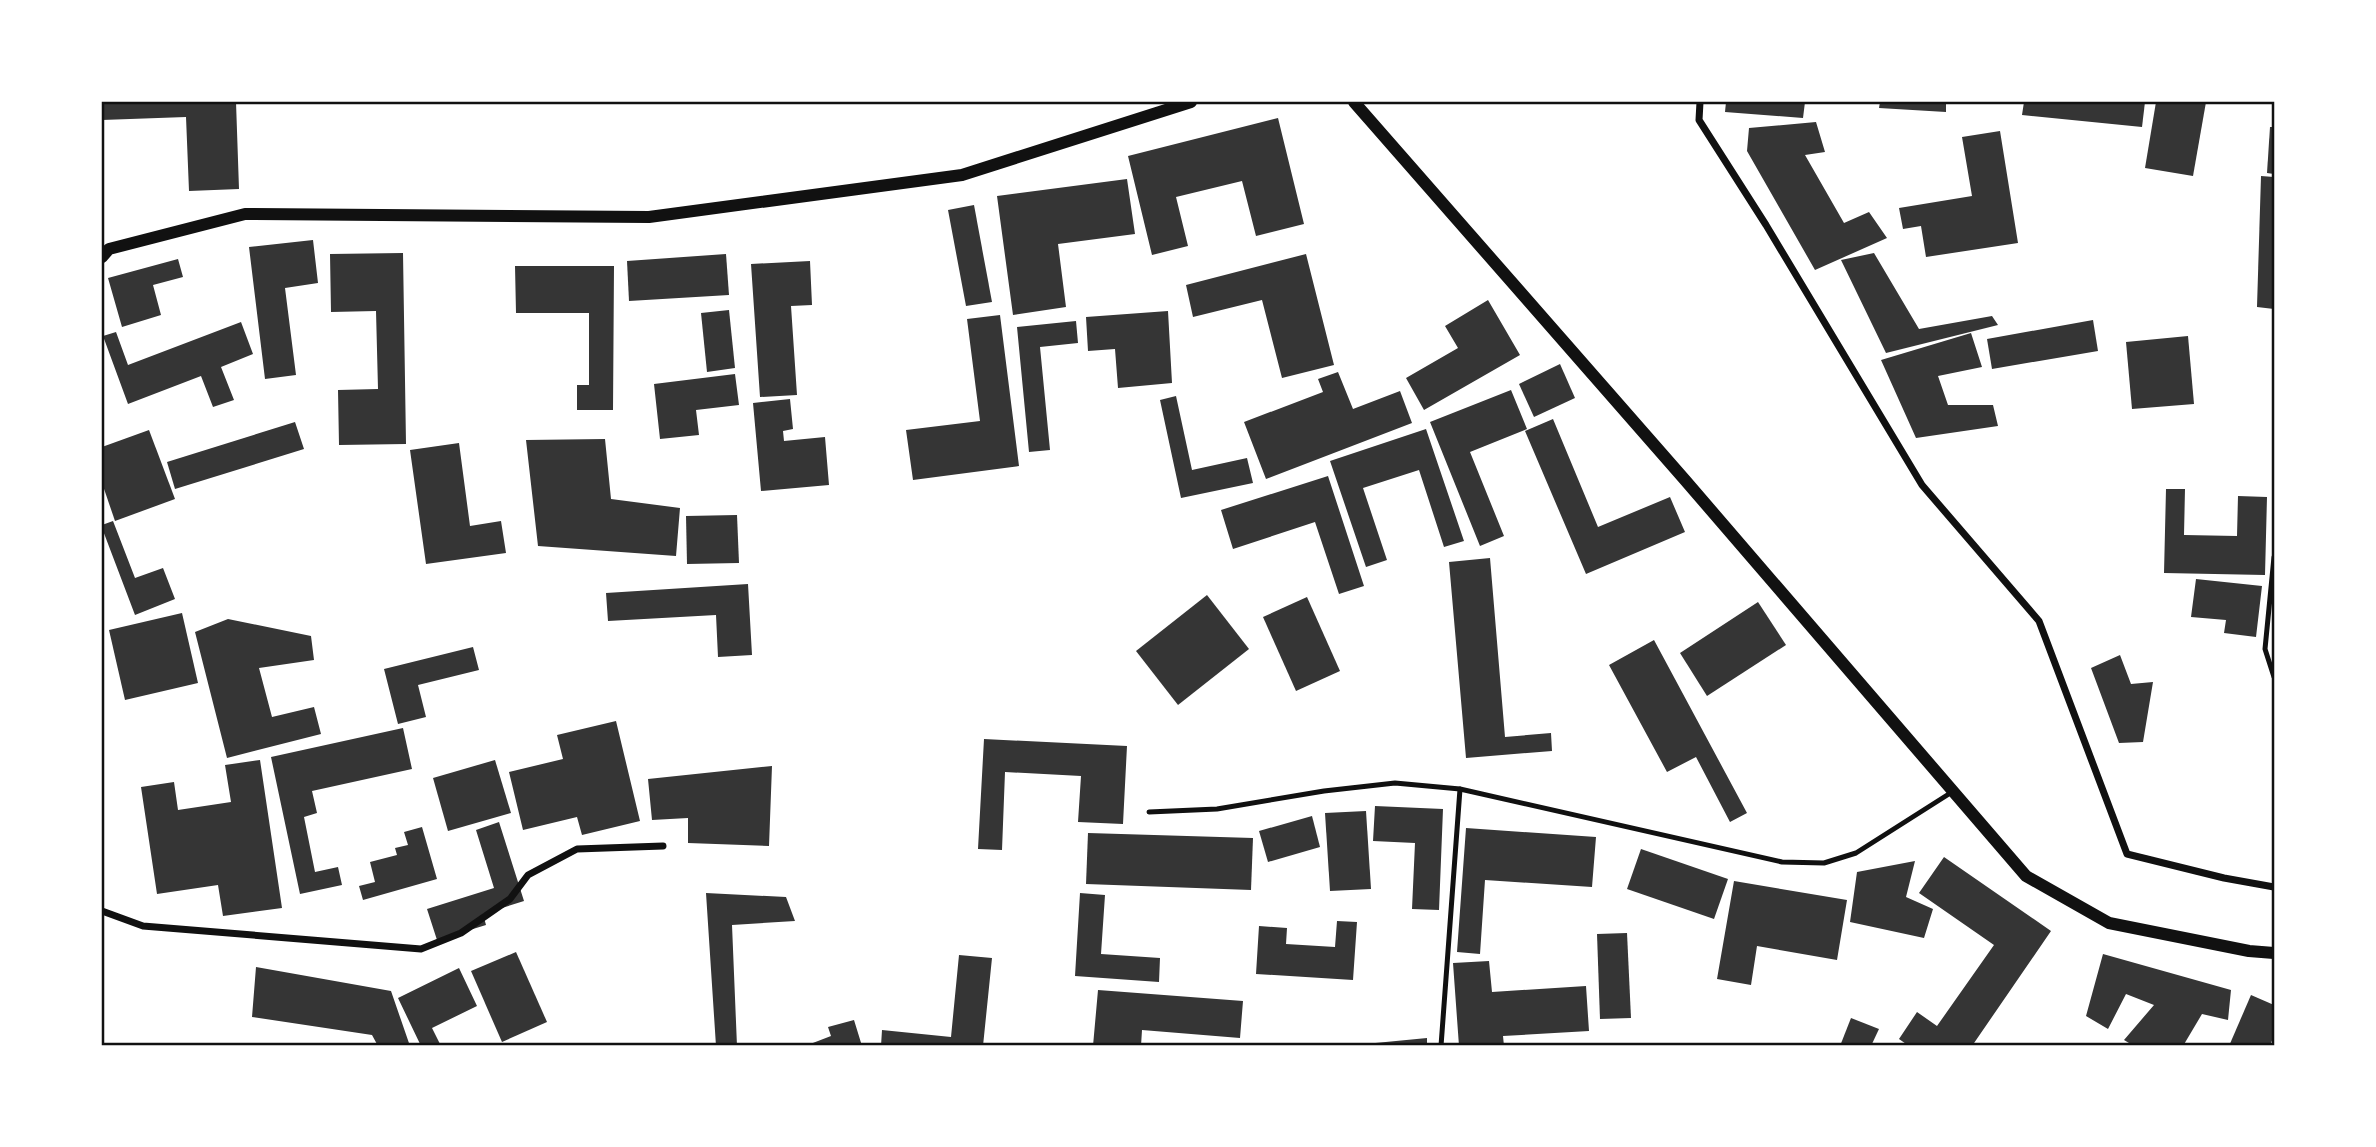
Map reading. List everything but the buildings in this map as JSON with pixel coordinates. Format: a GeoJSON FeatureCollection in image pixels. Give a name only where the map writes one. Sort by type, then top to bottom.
{"type":"FeatureCollection","features":[{"type":"Feature","properties":{"kind":"street"},"geometry":{"type":"LineString","coordinates":[[102,257],[109,249],[245,215],[649,217],[962,175],[1191,102]]}},
{"type":"Feature","properties":{"kind":"street"},"geometry":{"type":"LineString","coordinates":[[1354,102],[1685,480],[2026,876],[2109,923],[2249,951],[2274,953]]}},
{"type":"Feature","properties":{"kind":"street"},"geometry":{"type":"LineString","coordinates":[[1700,102],[1699,120],[1766,225],[1922,485],[2039,621],[2127,854],[2224,878],[2274,887]]}},
{"type":"Feature","properties":{"kind":"street"},"geometry":{"type":"LineString","coordinates":[[102,911],[142,926],[421,949],[461,933],[510,899],[528,876],[577,849],[663,846]]}},
{"type":"Feature","properties":{"kind":"lane"},"geometry":{"type":"LineString","coordinates":[[2274,557],[2266,649],[2274,677]]}},
{"type":"Feature","properties":{"kind":"lane"},"geometry":{"type":"LineString","coordinates":[[1149,812],[1216,809],[1324,791],[1395,783],[1461,789],[1782,862],[1824,863],[1856,853],[1952,792]]}},
{"type":"Feature","properties":{"kind":"lane"},"geometry":{"type":"LineString","coordinates":[[1441,1045],[1461,789]]}}]}
